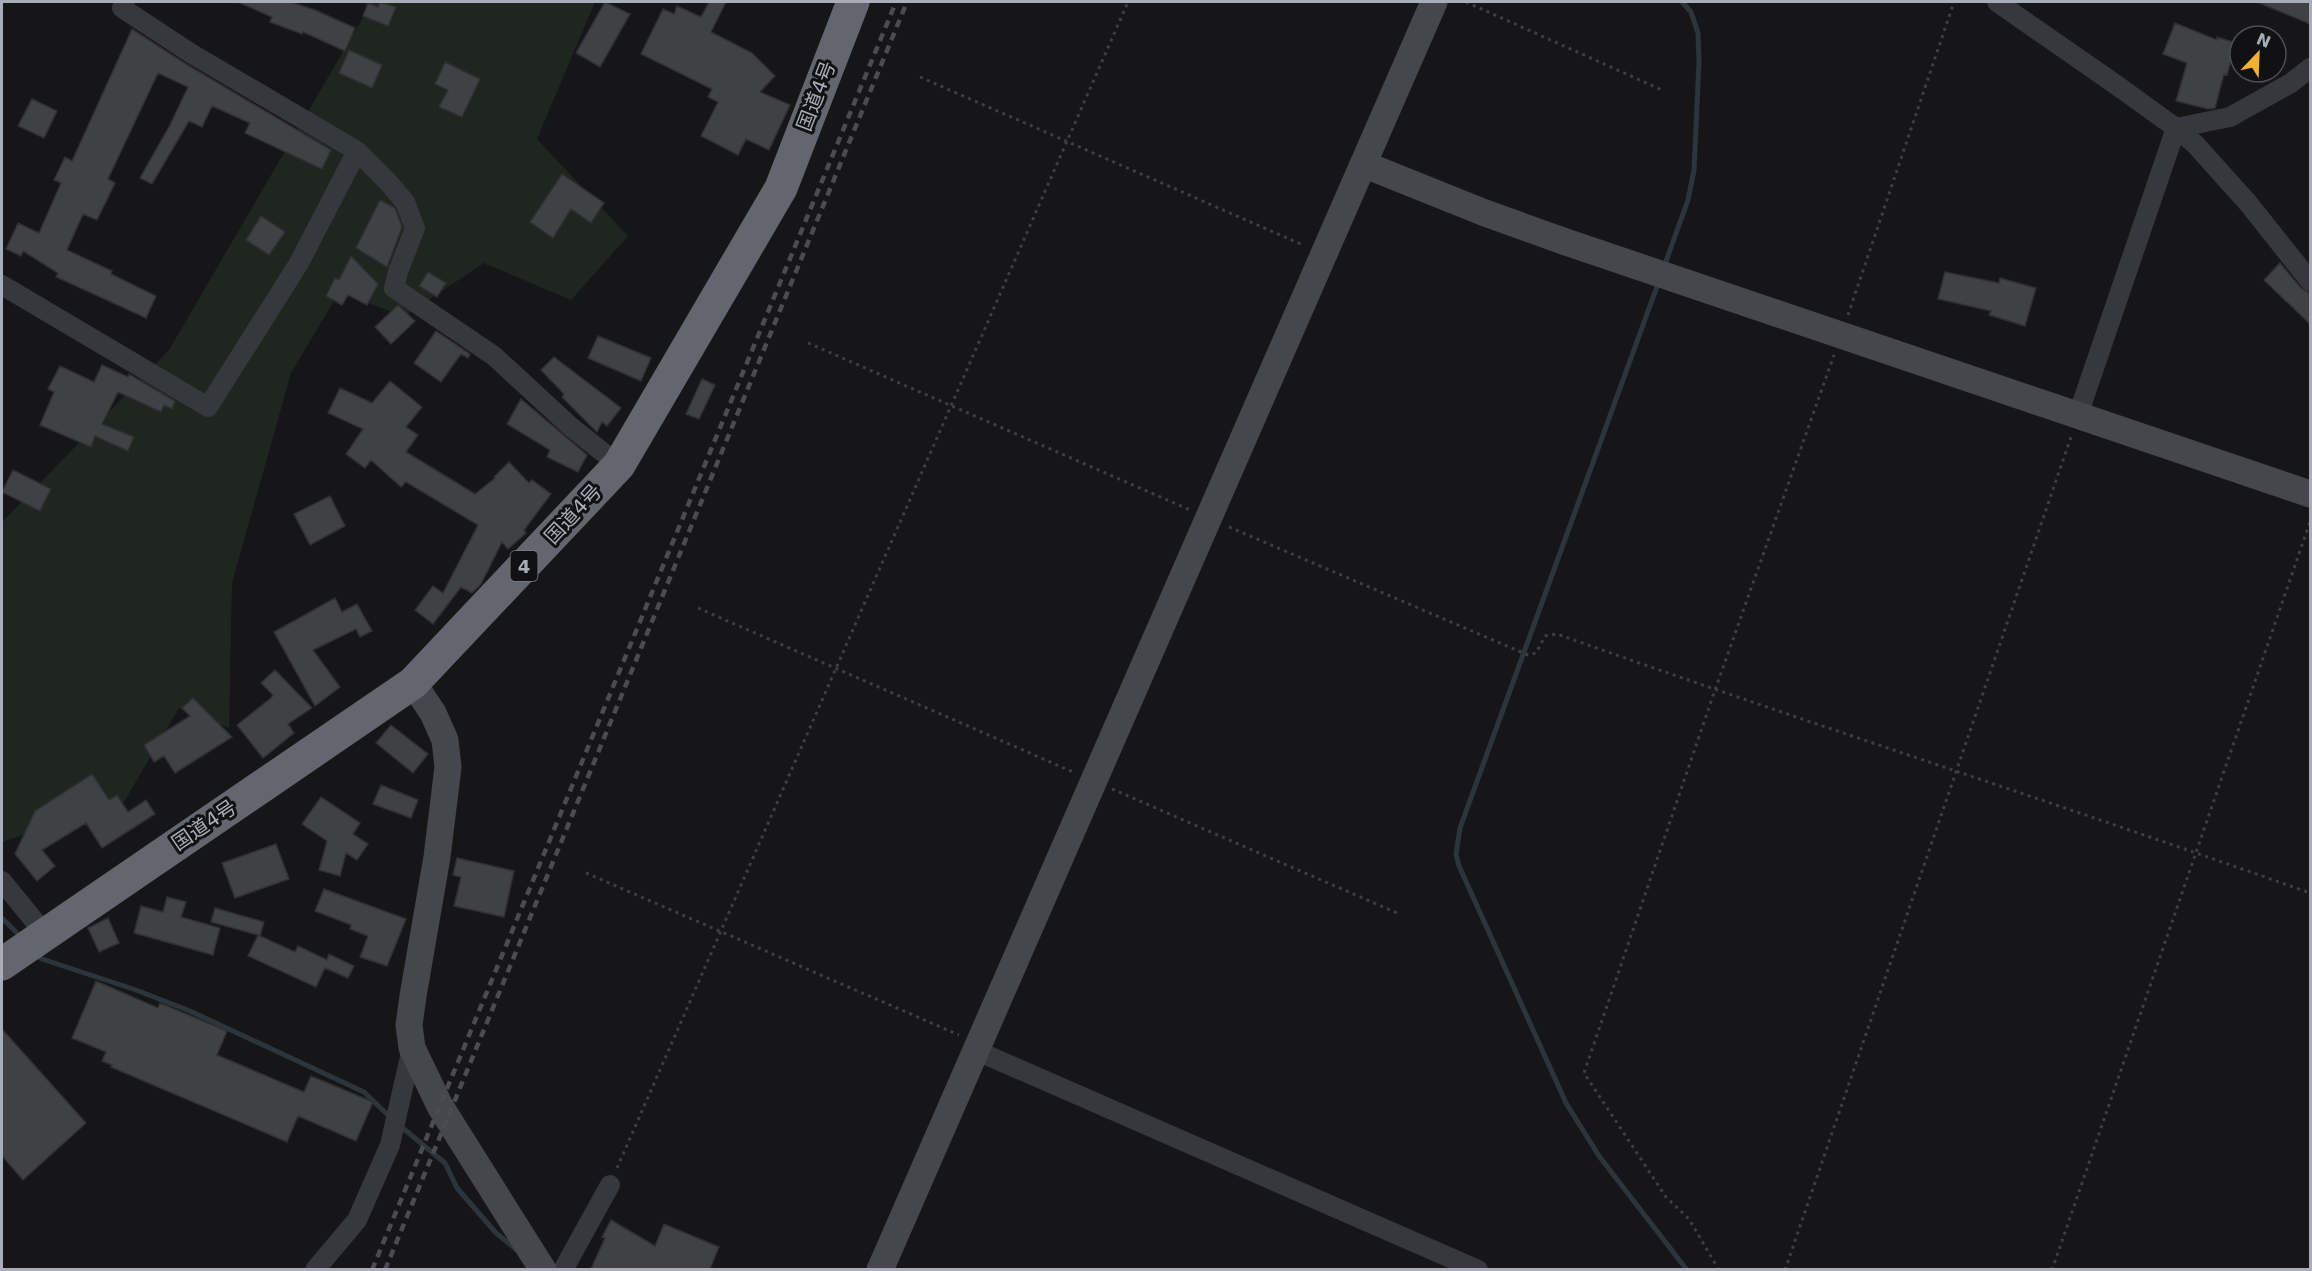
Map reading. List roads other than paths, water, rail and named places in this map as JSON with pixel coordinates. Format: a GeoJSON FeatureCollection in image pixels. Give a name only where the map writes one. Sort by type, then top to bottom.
{"type":"FeatureCollection","features":[{"type":"Feature","properties":{"kind":"highway","name":"国道4号"},"geometry":{"type":"LineString","coordinates":[[2,964],[413,683],[620,465],[780,188],[853,2]]}},
{"type":"Feature","properties":{"kind":"street"},"geometry":{"type":"LineString","coordinates":[[125,2],[122,8],[192,54],[357,151],[405,202],[415,228],[394,288],[494,356],[571,427],[620,465]]}},
{"type":"Feature","properties":{"kind":"street"},"geometry":{"type":"LineString","coordinates":[[880,1269],[1434,2]]}},
{"type":"Feature","properties":{"kind":"street"},"geometry":{"type":"LineString","coordinates":[[1996,2],[2176,128],[2195,144],[2248,203],[2310,280]]}},
{"type":"Feature","properties":{"kind":"street"},"geometry":{"type":"LineString","coordinates":[[2176,128],[2230,117],[2291,83],[2310,68]]}},
{"type":"Feature","properties":{"kind":"street"},"geometry":{"type":"LineString","coordinates":[[2079,415],[2176,128]]}},
{"type":"Feature","properties":{"kind":"street"},"geometry":{"type":"LineString","coordinates":[[2,285],[208,407],[299,263],[357,151]]}},
{"type":"Feature","properties":{"kind":"street"},"geometry":{"type":"LineString","coordinates":[[1364,164],[1529,229],[2310,494]]}},
{"type":"Feature","properties":{"kind":"street"},"geometry":{"type":"LineString","coordinates":[[413,683],[433,712],[445,740],[448,767],[437,857],[409,1025],[412,1048],[440,1106],[543,1269]]}},
{"type":"Feature","properties":{"kind":"street"},"geometry":{"type":"LineString","coordinates":[[2,881],[45,934]]}},
{"type":"Feature","properties":{"kind":"street"},"geometry":{"type":"LineString","coordinates":[[976,1046],[1478,1269]]}},
{"type":"Feature","properties":{"kind":"street"},"geometry":{"type":"LineString","coordinates":[[315,1269],[357,1220],[390,1145],[412,1048]]}},
{"type":"Feature","properties":{"kind":"street"},"geometry":{"type":"LineString","coordinates":[[563,1269],[610,1185]]}},
{"type":"Feature","properties":{"kind":"waterway"},"geometry":{"type":"LineString","coordinates":[[1664,267],[1688,200],[1694,170],[1699,62],[1698,33],[1691,12],[1682,2]]}},
{"type":"Feature","properties":{"kind":"waterway"},"geometry":{"type":"LineString","coordinates":[[1659,281],[1460,828],[1456,854],[1459,866],[1566,1103],[1599,1156],[1687,1270]]}},
{"type":"Feature","properties":{"kind":"waterway"},"geometry":{"type":"LineString","coordinates":[[2,918],[22,938]]}},
{"type":"Feature","properties":{"kind":"waterway"},"geometry":{"type":"LineString","coordinates":[[36,954],[42,959],[136,990],[190,1011],[364,1092],[392,1119]]}},
{"type":"Feature","properties":{"kind":"waterway"},"geometry":{"type":"LineString","coordinates":[[399,1125],[445,1163],[457,1188],[496,1233],[517,1250]]}},
{"type":"Feature","properties":{"kind":"railway"},"geometry":{"type":"LineString","coordinates":[[372,1270],[896,2]]}},
{"type":"Feature","properties":{"kind":"railway"},"geometry":{"type":"LineString","coordinates":[[385,1270],[907,2]]}}]}
